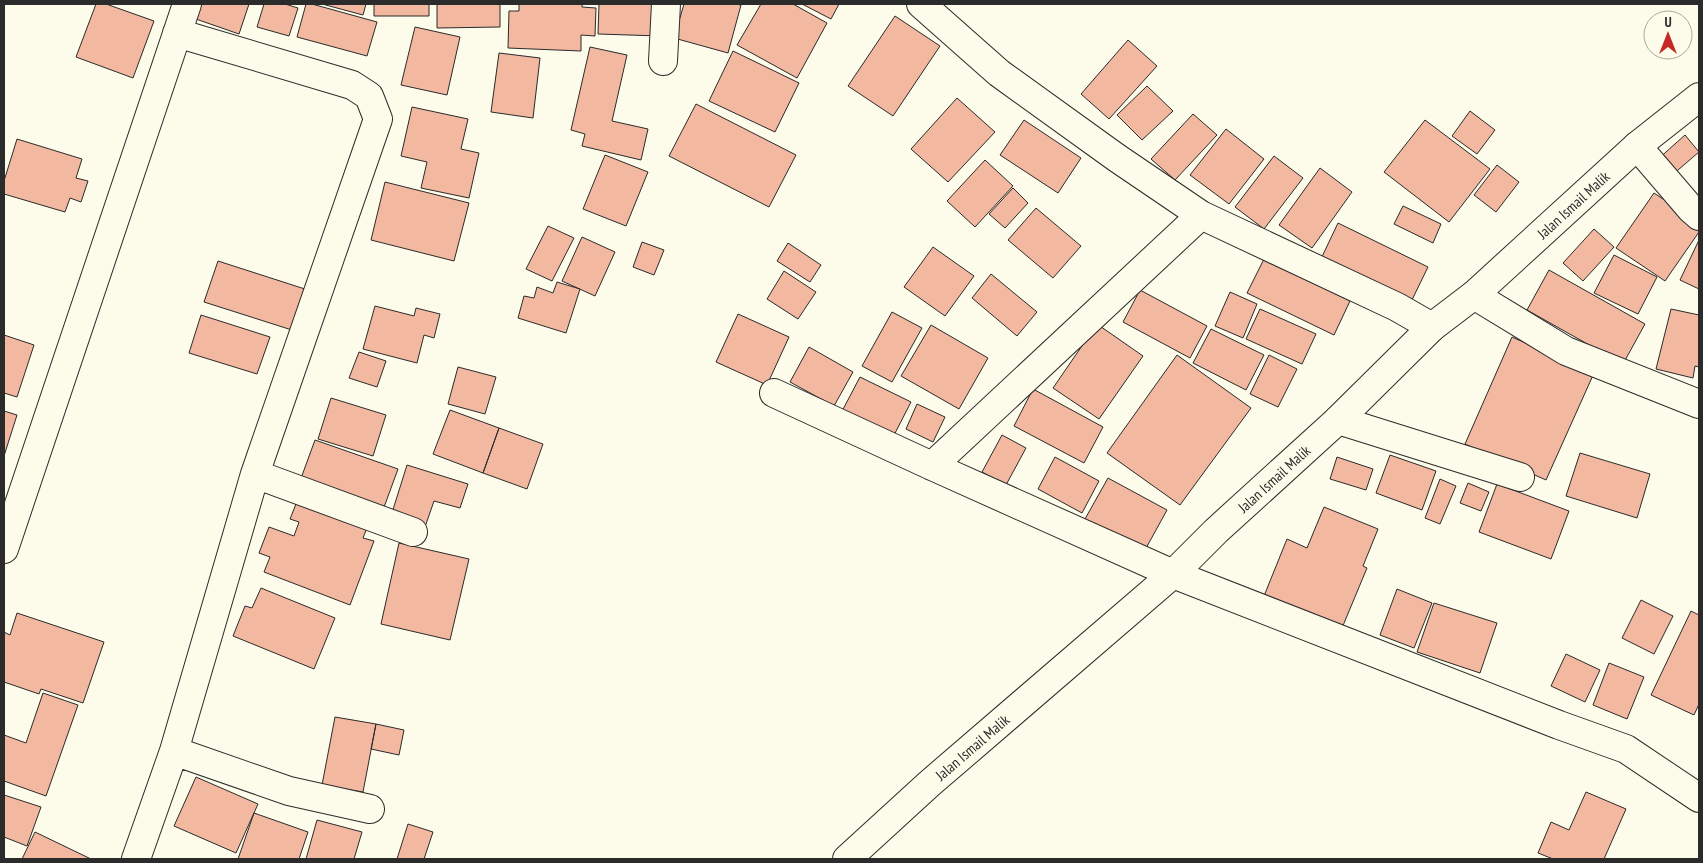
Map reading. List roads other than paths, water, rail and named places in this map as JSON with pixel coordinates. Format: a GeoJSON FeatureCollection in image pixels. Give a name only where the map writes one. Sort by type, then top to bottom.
{"type":"FeatureCollection","features":[{"type":"Feature","properties":{"kind":"street"},"geometry":{"type":"LineString","coordinates":[[4,549],[187,4]]}},
{"type":"Feature","properties":{"kind":"street"},"geometry":{"type":"LineString","coordinates":[[663,61],[666,4]]}},
{"type":"Feature","properties":{"kind":"street"},"geometry":{"type":"LineString","coordinates":[[921,4],[999,74],[1201,215],[1397,308],[1432,327]]}},
{"type":"Feature","properties":{"kind":"street"},"geometry":{"type":"LineString","coordinates":[[136,859],[174,751],[255,474],[378,119],[369,96],[352,85],[177,32]]}},
{"type":"Feature","properties":{"kind":"street","name":"Jalan Ismail Malik"},"geometry":{"type":"LineString","coordinates":[[847,859],[929,784],[1173,574],[1216,531],[1338,420],[1432,327],[1474,295],[1637,146],[1699,97]]}},
{"type":"Feature","properties":{"kind":"street"},"geometry":{"type":"LineString","coordinates":[[1637,146],[1699,216]]}},
{"type":"Feature","properties":{"kind":"street"},"geometry":{"type":"LineString","coordinates":[[932,466],[1201,215]]}},
{"type":"Feature","properties":{"kind":"street"},"geometry":{"type":"LineString","coordinates":[[1474,295],[1566,350],[1699,404]]}},
{"type":"Feature","properties":{"kind":"street"},"geometry":{"type":"LineString","coordinates":[[774,393],[1173,574],[1559,726],[1626,749],[1699,798]]}},
{"type":"Feature","properties":{"kind":"street"},"geometry":{"type":"LineString","coordinates":[[1338,420],[1520,477]]}},
{"type":"Feature","properties":{"kind":"street"},"geometry":{"type":"LineString","coordinates":[[255,474],[413,532]]}},
{"type":"Feature","properties":{"kind":"street"},"geometry":{"type":"LineString","coordinates":[[174,751],[289,791],[370,810]]}}]}
